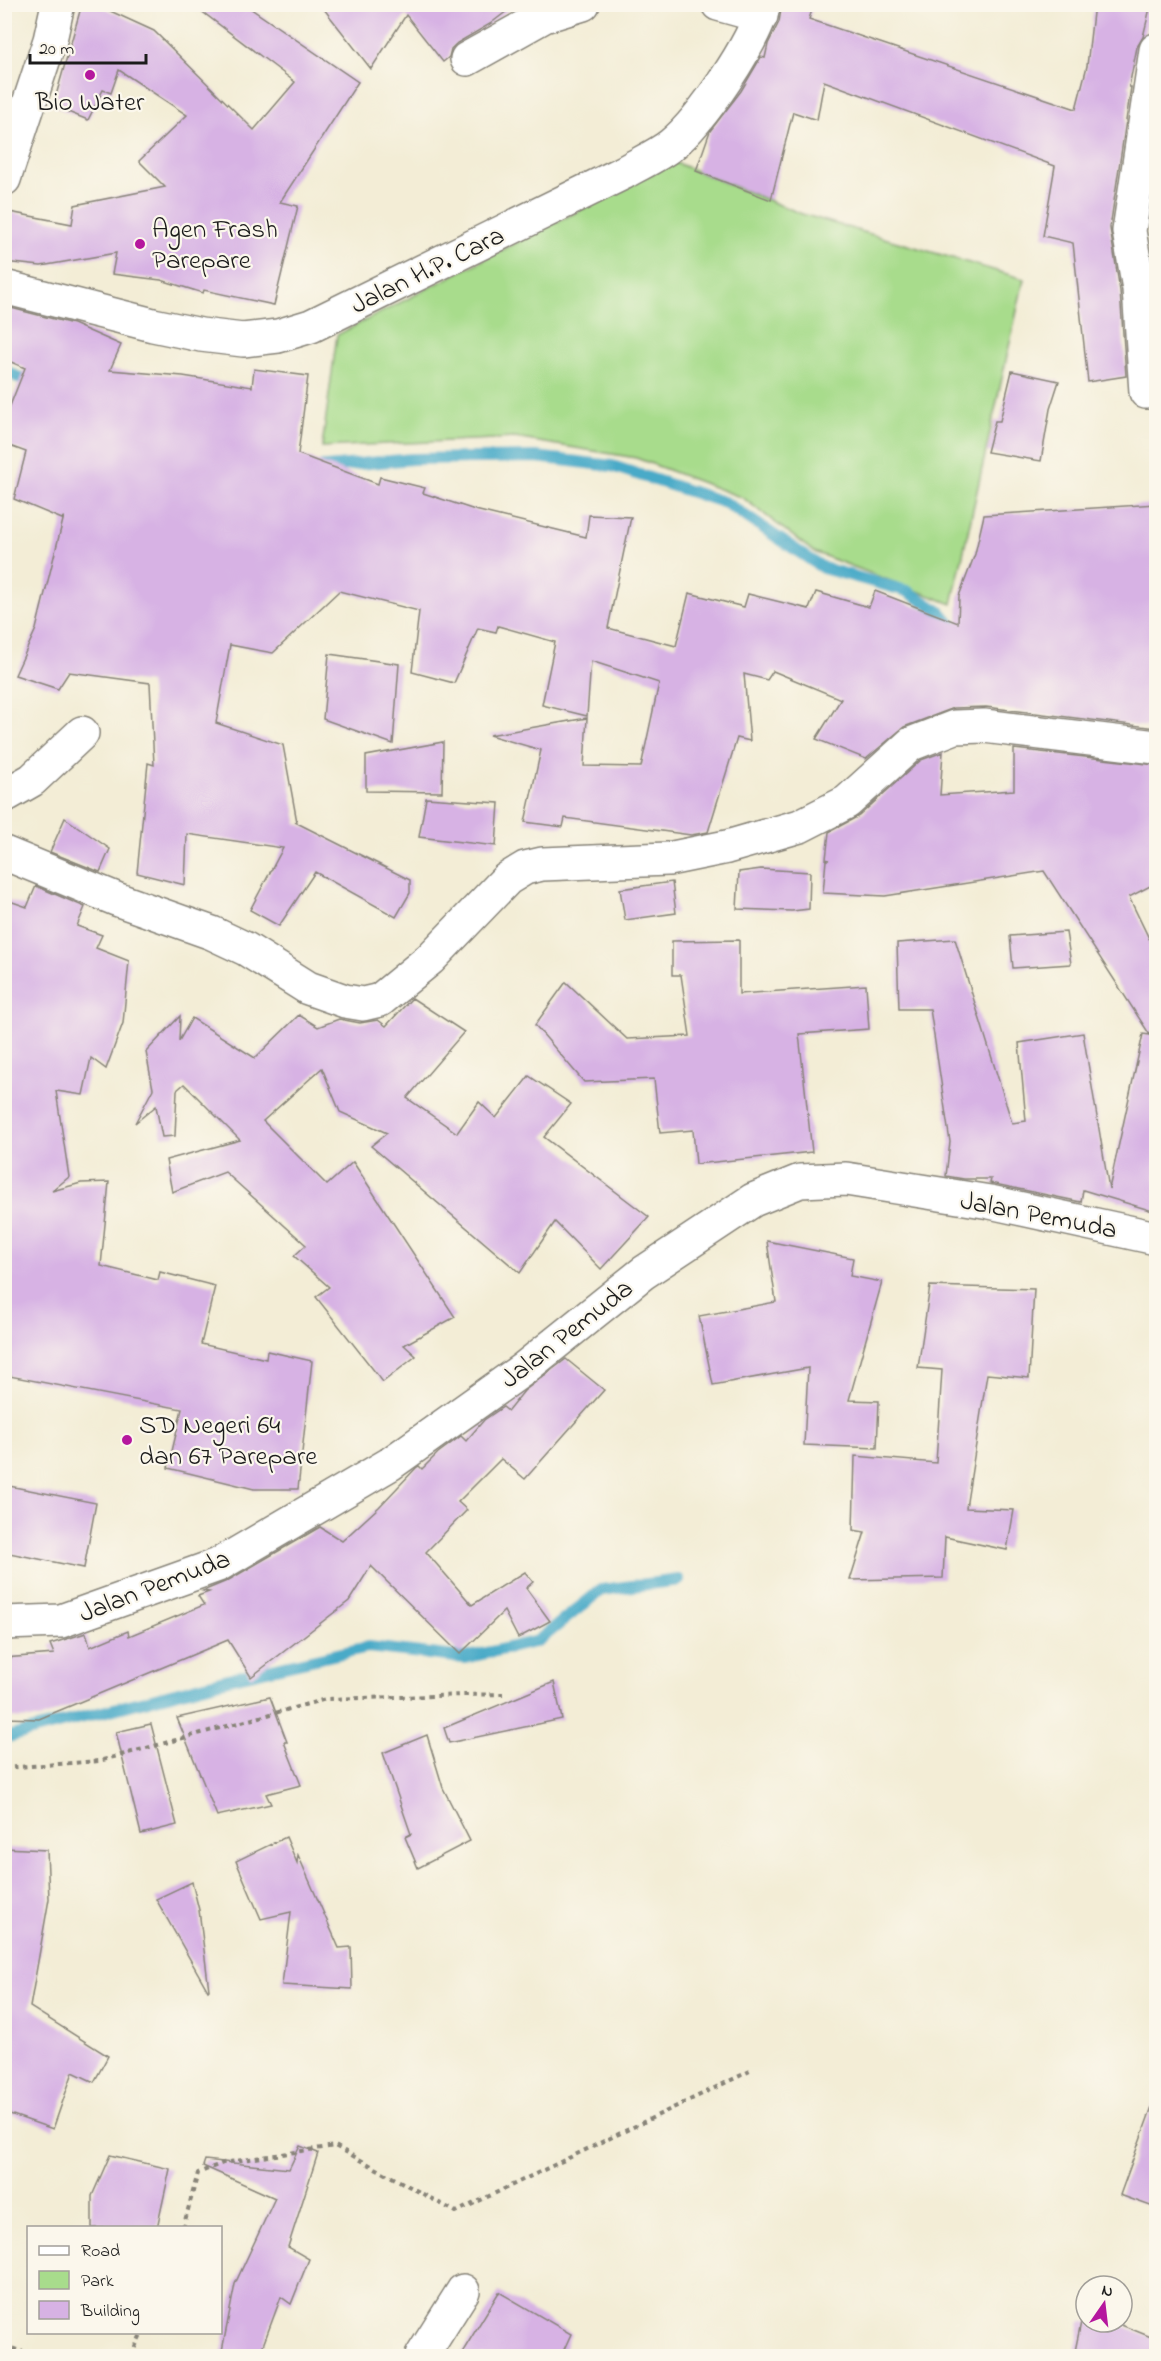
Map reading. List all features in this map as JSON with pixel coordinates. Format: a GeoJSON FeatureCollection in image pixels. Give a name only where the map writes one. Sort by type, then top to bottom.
{"type":"FeatureCollection","features":[{"type":"Feature","properties":{"kind":"street"},"geometry":{"type":"LineString","coordinates":[[4,179],[50,40],[58,4]]}},
{"type":"Feature","properties":{"kind":"street"},"geometry":{"type":"LineString","coordinates":[[467,59],[544,16],[583,4]]}},
{"type":"Feature","properties":{"kind":"street"},"geometry":{"type":"LineString","coordinates":[[718,4],[763,10]]}},
{"type":"Feature","properties":{"kind":"street","name":"Jalan H.P. Cara"},"geometry":{"type":"LineString","coordinates":[[4,287],[153,325],[211,336],[243,340],[278,336],[311,326],[623,173],[669,146],[692,125],[730,72],[763,10]]}},
{"type":"Feature","properties":{"kind":"street"},"geometry":{"type":"LineString","coordinates":[[1146,392],[1139,289],[1129,231],[1156,50]]}},
{"type":"Feature","properties":{"kind":"street"},"geometry":{"type":"LineString","coordinates":[[4,854],[116,900],[212,933],[246,949],[308,988],[345,1001],[363,1004],[380,1000],[430,960],[507,879],[525,868],[542,864],[668,859],[727,847],[800,826],[848,802],[912,744],[955,726],[984,726],[1156,747]]}},
{"type":"Feature","properties":{"kind":"street"},"geometry":{"type":"LineString","coordinates":[[4,796],[32,780],[82,734]]}},
{"type":"Feature","properties":{"kind":"street","name":"Jalan Pemuda"},"geometry":{"type":"LineString","coordinates":[[4,1623],[62,1621],[218,1565],[390,1464],[522,1370],[643,1273],[753,1200],[800,1181],[846,1179],[990,1202],[1156,1238]]}},
{"type":"Feature","properties":{"kind":"street"},"geometry":{"type":"LineString","coordinates":[[422,2356],[463,2291]]}},
{"type":"Feature","properties":{"kind":"path"},"geometry":{"type":"LineString","coordinates":[[4,1768],[99,1761],[326,1699],[503,1694]]}},
{"type":"Feature","properties":{"kind":"path"},"geometry":{"type":"LineString","coordinates":[[184,2226],[198,2174],[223,2163],[335,2146],[456,2212],[750,2070]]}},
{"type":"Feature","properties":{"kind":"path"},"geometry":{"type":"LineString","coordinates":[[131,2356],[141,2334]]}},
{"type":"Feature","properties":{"kind":"path"},"geometry":{"type":"LineString","coordinates":[[4,2346],[38,2356]]}},
{"type":"Feature","properties":{"kind":"green space"},"geometry":{"type":"Polygon","coordinates":[[[674,162],[802,214],[1024,279],[952,604],[814,552],[743,498],[636,458],[515,438],[322,447],[337,335],[674,162]]]}},
{"type":"Feature","properties":{"kind":"building"},"geometry":{"type":"Polygon","coordinates":[[[82,4],[95,4],[154,31],[254,130],[295,82],[192,4],[244,4],[358,82],[280,202],[298,206],[274,305],[204,290],[203,293],[161,280],[112,274],[116,253],[41,266],[4,262],[4,211],[72,224],[75,205],[165,187],[139,161],[187,115],[119,70],[111,93],[103,90],[88,120],[53,106],[82,4]]]}},
{"type":"Feature","properties":{"kind":"building"},"geometry":{"type":"Polygon","coordinates":[[[320,4],[516,4],[490,24],[457,43],[451,49],[449,57],[443,62],[406,15],[371,69],[320,4]]]}},
{"type":"Feature","properties":{"kind":"building"},"geometry":{"type":"Polygon","coordinates":[[[782,4],[814,4],[809,19],[1076,109],[1087,66],[1094,4],[1151,4],[1143,37],[1137,47],[1129,87],[1131,87],[1110,228],[1120,291],[1126,376],[1088,382],[1073,243],[1043,236],[1055,166],[824,81],[817,120],[793,112],[771,200],[696,171],[710,131],[741,91],[761,57],[765,58],[768,44],[779,22],[782,4]]]}},
{"type":"Feature","properties":{"kind":"building"},"geometry":{"type":"Polygon","coordinates":[[[7,307],[73,324],[121,345],[110,370],[183,376],[252,387],[254,369],[308,376],[298,454],[378,484],[380,477],[425,488],[423,493],[475,510],[586,537],[589,515],[631,517],[608,628],[676,646],[689,593],[744,607],[748,594],[809,609],[816,592],[869,607],[875,591],[958,623],[959,596],[975,554],[984,515],[1156,504],[1156,728],[986,707],[954,708],[904,727],[866,759],[816,739],[841,699],[773,671],[767,680],[744,674],[750,741],[737,738],[708,832],[691,835],[565,818],[563,827],[525,822],[541,750],[489,735],[587,718],[584,766],[641,767],[659,683],[591,661],[587,716],[542,705],[555,642],[498,626],[496,632],[478,628],[454,683],[412,672],[419,611],[339,591],[273,653],[230,645],[216,723],[283,745],[297,822],[295,822],[410,880],[410,893],[396,917],[315,872],[279,926],[250,910],[283,848],[187,834],[185,885],[137,873],[148,763],[154,765],[150,683],[69,672],[58,689],[15,675],[36,629],[64,516],[62,519],[14,499],[26,452],[4,444],[4,421],[25,368],[4,359],[4,314],[7,307]]]}},
{"type":"Feature","properties":{"kind":"building"},"geometry":{"type":"Polygon","coordinates":[[[1012,371],[1059,381],[1050,409],[1041,461],[987,452],[995,421],[1000,421],[1012,371]]]}},
{"type":"Feature","properties":{"kind":"building"},"geometry":{"type":"Polygon","coordinates":[[[329,654],[399,664],[393,744],[323,719],[329,654]]]}},
{"type":"Feature","properties":{"kind":"building"},"geometry":{"type":"Polygon","coordinates":[[[443,742],[442,792],[366,791],[366,756],[443,742]]]}},
{"type":"Feature","properties":{"kind":"building"},"geometry":{"type":"Polygon","coordinates":[[[1014,749],[1156,765],[1156,883],[1129,897],[1156,953],[1156,1212],[1083,1190],[1081,1202],[990,1183],[991,1179],[946,1176],[950,1142],[930,1009],[899,1009],[897,943],[955,939],[1012,1123],[1026,1121],[1019,1043],[1083,1033],[1109,1189],[1143,1034],[1150,1035],[1044,871],[885,896],[823,893],[826,860],[829,860],[826,859],[829,832],[859,816],[921,760],[943,752],[940,795],[1014,790],[1014,749]]]}},
{"type":"Feature","properties":{"kind":"building"},"geometry":{"type":"Polygon","coordinates":[[[426,798],[499,803],[496,846],[419,837],[426,798]]]}},
{"type":"Feature","properties":{"kind":"building"},"geometry":{"type":"Polygon","coordinates":[[[65,818],[110,849],[100,872],[50,852],[65,818]]]}},
{"type":"Feature","properties":{"kind":"building"},"geometry":{"type":"Polygon","coordinates":[[[761,869],[810,872],[809,909],[792,911],[737,909],[739,872],[761,869]]]}},
{"type":"Feature","properties":{"kind":"building"},"geometry":{"type":"Polygon","coordinates":[[[672,882],[676,913],[625,920],[620,889],[672,882]]]}},
{"type":"Feature","properties":{"kind":"building"},"geometry":{"type":"Polygon","coordinates":[[[36,886],[85,907],[77,926],[102,935],[96,948],[129,961],[123,1023],[106,1069],[91,1058],[83,1095],[56,1091],[69,1177],[52,1191],[81,1183],[109,1182],[101,1266],[158,1280],[160,1272],[215,1286],[201,1344],[266,1359],[267,1351],[312,1361],[298,1489],[254,1489],[168,1468],[182,1409],[4,1375],[4,899],[27,907],[36,886]]]}},
{"type":"Feature","properties":{"kind":"building"},"geometry":{"type":"Polygon","coordinates":[[[1066,932],[1071,964],[1013,968],[1010,936],[1066,932]]]}},
{"type":"Feature","properties":{"kind":"building"},"geometry":{"type":"Polygon","coordinates":[[[739,940],[739,994],[866,985],[869,1029],[799,1034],[812,1152],[696,1164],[693,1130],[660,1133],[654,1079],[584,1082],[535,1025],[566,982],[627,1039],[690,1036],[681,975],[672,975],[672,941],[739,940]]]}},
{"type":"Feature","properties":{"kind":"building"},"geometry":{"type":"Polygon","coordinates":[[[412,998],[464,1032],[407,1098],[457,1133],[479,1102],[496,1118],[529,1076],[571,1104],[544,1137],[649,1217],[601,1269],[555,1222],[520,1273],[371,1146],[387,1133],[340,1112],[322,1068],[263,1121],[327,1185],[353,1162],[455,1317],[404,1345],[416,1356],[383,1382],[316,1297],[329,1287],[294,1256],[306,1245],[225,1172],[172,1192],[166,1160],[240,1140],[184,1084],[177,1090],[175,1136],[162,1137],[156,1106],[135,1123],[153,1089],[146,1052],[180,1016],[179,1041],[192,1018],[255,1058],[299,1015],[318,1027],[339,1019],[360,1023],[378,1020],[386,1026],[412,998]]]}},
{"type":"Feature","properties":{"kind":"building"},"geometry":{"type":"Polygon","coordinates":[[[767,1241],[853,1258],[850,1276],[882,1282],[849,1400],[879,1401],[877,1448],[804,1445],[808,1368],[713,1385],[699,1316],[776,1302],[767,1241]]]}},
{"type":"Feature","properties":{"kind":"building"},"geometry":{"type":"Polygon","coordinates":[[[930,1286],[1034,1289],[1029,1378],[987,1374],[966,1508],[1014,1510],[1007,1550],[945,1537],[943,1578],[850,1580],[865,1532],[853,1530],[855,1456],[936,1463],[942,1370],[918,1368],[930,1286]]]}},
{"type":"Feature","properties":{"kind":"building"},"geometry":{"type":"Polygon","coordinates":[[[566,1359],[604,1390],[525,1479],[501,1459],[458,1502],[467,1510],[426,1552],[472,1605],[525,1572],[533,1582],[526,1588],[550,1621],[518,1638],[504,1611],[460,1654],[371,1566],[349,1601],[251,1677],[228,1640],[39,1719],[4,1718],[4,1658],[54,1654],[50,1644],[86,1633],[90,1647],[128,1631],[129,1636],[204,1605],[198,1596],[209,1592],[203,1591],[227,1581],[320,1527],[342,1541],[416,1468],[419,1466],[422,1469],[438,1453],[461,1436],[466,1441],[484,1420],[503,1407],[508,1411],[524,1391],[566,1359]]]}},
{"type":"Feature","properties":{"kind":"building"},"geometry":{"type":"Polygon","coordinates":[[[4,1485],[96,1503],[84,1568],[4,1552],[4,1485]]]}},
{"type":"Feature","properties":{"kind":"building"},"geometry":{"type":"Polygon","coordinates":[[[554,1682],[562,1719],[449,1743],[444,1728],[554,1682]]]}},
{"type":"Feature","properties":{"kind":"building"},"geometry":{"type":"Polygon","coordinates":[[[270,1697],[301,1785],[266,1794],[271,1804],[217,1816],[177,1718],[270,1697]]]}},
{"type":"Feature","properties":{"kind":"building"},"geometry":{"type":"Polygon","coordinates":[[[151,1724],[177,1825],[141,1834],[116,1732],[151,1724]]]}},
{"type":"Feature","properties":{"kind":"building"},"geometry":{"type":"Polygon","coordinates":[[[427,1735],[443,1788],[470,1841],[418,1868],[405,1837],[411,1834],[383,1753],[427,1735]]]}},
{"type":"Feature","properties":{"kind":"building"},"geometry":{"type":"Polygon","coordinates":[[[286,1837],[297,1863],[298,1855],[339,1948],[351,1947],[352,1989],[282,1985],[291,1912],[261,1919],[236,1861],[286,1837]]]}},
{"type":"Feature","properties":{"kind":"building"},"geometry":{"type":"Polygon","coordinates":[[[4,1848],[47,1850],[49,1899],[30,2007],[108,2056],[94,2082],[73,2072],[53,2129],[4,2112],[4,1848]]]}},
{"type":"Feature","properties":{"kind":"building"},"geometry":{"type":"Polygon","coordinates":[[[192,1882],[199,1910],[208,1991],[156,1899],[192,1882]]]}},
{"type":"Feature","properties":{"kind":"building"},"geometry":{"type":"Polygon","coordinates":[[[1153,2104],[1156,2104],[1156,2208],[1120,2195],[1153,2104]]]}},
{"type":"Feature","properties":{"kind":"building"},"geometry":{"type":"Polygon","coordinates":[[[300,2146],[318,2153],[288,2247],[309,2259],[291,2304],[281,2297],[259,2356],[221,2356],[235,2284],[275,2198],[203,2166],[205,2160],[289,2169],[300,2146]]]}},
{"type":"Feature","properties":{"kind":"building"},"geometry":{"type":"Polygon","coordinates":[[[110,2155],[170,2169],[157,2226],[92,2226],[92,2196],[110,2155]]]}},
{"type":"Feature","properties":{"kind":"building"},"geometry":{"type":"Polygon","coordinates":[[[499,2292],[571,2334],[561,2356],[460,2356],[499,2292]]]}},
{"type":"Feature","properties":{"kind":"building"},"geometry":{"type":"Polygon","coordinates":[[[1134,2330],[1156,2339],[1156,2356],[1074,2356],[1079,2334],[1134,2334],[1134,2330]]]}},
{"type":"Feature","properties":{"kind":"waterway"},"geometry":{"type":"LineString","coordinates":[[4,370],[35,386]]}},
{"type":"Feature","properties":{"kind":"waterway"},"geometry":{"type":"LineString","coordinates":[[316,468],[412,459],[536,457],[612,466],[726,503],[823,568],[907,591],[939,611],[954,628]]}},
{"type":"Feature","properties":{"kind":"waterway"},"geometry":{"type":"LineString","coordinates":[[4,1738],[228,1679],[368,1647],[465,1658],[538,1641],[601,1590],[679,1580]]}},
{"type":"Feature","properties":{"kind":"place","name":"Bio Water"},"geometry":{"type":"Point","coordinates":[90,75]}},
{"type":"Feature","properties":{"kind":"place","name":"Agen Frash Parepare"},"geometry":{"type":"Point","coordinates":[140,244]}},
{"type":"Feature","properties":{"kind":"place","name":"SD Negeri 64 dan 67 Parepare"},"geometry":{"type":"Point","coordinates":[127,1440]}}]}
